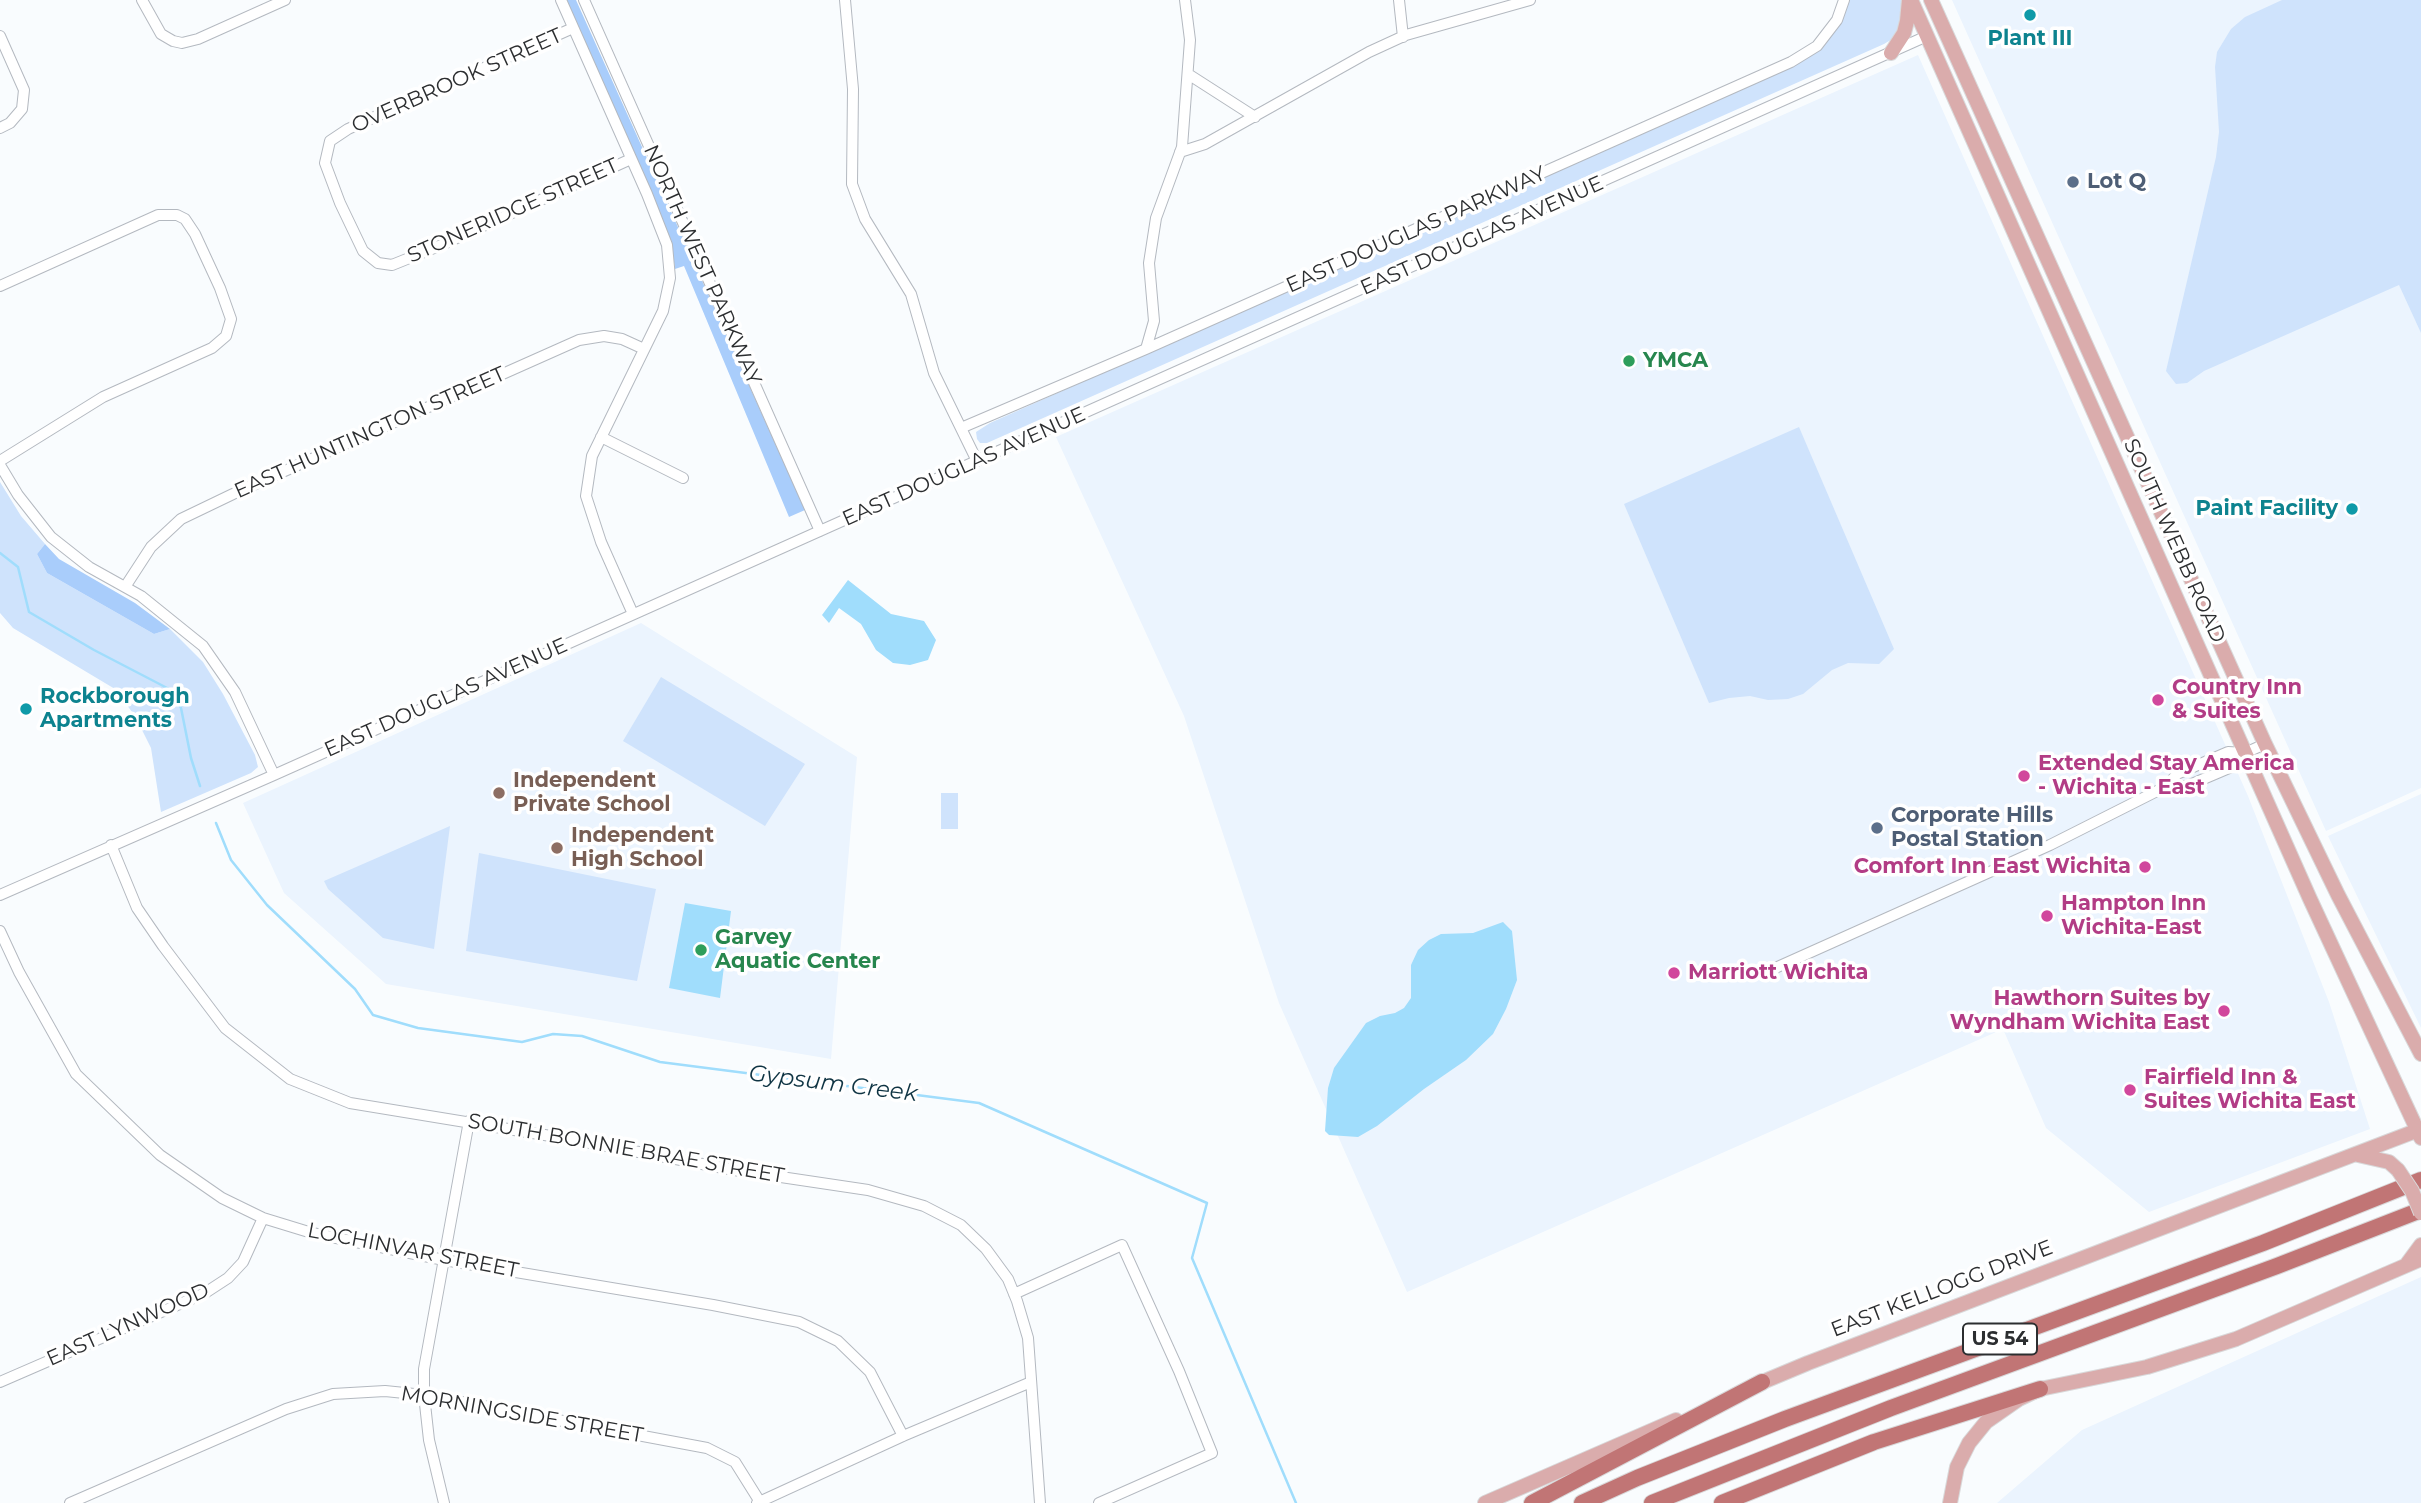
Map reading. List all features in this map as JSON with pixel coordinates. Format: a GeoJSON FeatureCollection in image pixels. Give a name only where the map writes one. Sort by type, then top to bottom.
{"type":"FeatureCollection","features":[{"type":"Feature","properties":{"kind":"highway","name":"US 54"},"geometry":{"type":"LineString","coordinates":[[1582,1503],[1797,1414],[2263,1243],[2421,1180]]}},
{"type":"Feature","properties":{"kind":"highway","name":"US 54"},"geometry":{"type":"LineString","coordinates":[[1652,1503],[1891,1408],[2421,1212]]}},
{"type":"Feature","properties":{"kind":"highway"},"geometry":{"type":"LineString","coordinates":[[1532,1503],[1762,1382]]}},
{"type":"Feature","properties":{"kind":"highway"},"geometry":{"type":"LineString","coordinates":[[1722,1503],[1874,1442],[2040,1389]]}},
{"type":"Feature","properties":{"kind":"main road","name":"SOUTH WEBB ROAD"},"geometry":{"type":"LineString","coordinates":[[1910,0],[2310,899],[2420,1133]]}},
{"type":"Feature","properties":{"kind":"main road"},"geometry":{"type":"LineString","coordinates":[[1891,52],[1903,33],[1910,0]]}},
{"type":"Feature","properties":{"kind":"main road","name":"SOUTH WEBB ROAD"},"geometry":{"type":"LineString","coordinates":[[1934,6],[2265,744],[2338,895],[2421,1054]]}},
{"type":"Feature","properties":{"kind":"main road"},"geometry":{"type":"LineString","coordinates":[[1934,6],[1936,21],[1927,36],[1934,38],[1956,55]]}},
{"type":"Feature","properties":{"kind":"main road"},"geometry":{"type":"LineString","coordinates":[[2076,371],[2095,363]]}},
{"type":"Feature","properties":{"kind":"main road","name":"EAST KELLOGG DRIVE"},"geometry":{"type":"LineString","coordinates":[[1485,1503],[1762,1382],[2353,1155],[2420,1133]]}},
{"type":"Feature","properties":{"kind":"main road"},"geometry":{"type":"LineString","coordinates":[[2353,1155],[2389,1162],[2412,1191],[2421,1212]]}},
{"type":"Feature","properties":{"kind":"main road"},"geometry":{"type":"LineString","coordinates":[[2404,1267],[2421,1245]]}},
{"type":"Feature","properties":{"kind":"main road"},"geometry":{"type":"LineString","coordinates":[[1950,1503],[1957,1467],[1976,1432],[2007,1405],[2040,1389],[2147,1367],[2218,1345],[2263,1329],[2421,1259]]}},
{"type":"Feature","properties":{"kind":"street"},"geometry":{"type":"LineString","coordinates":[[142,0],[161,34],[181,43],[198,39],[285,0]]}},
{"type":"Feature","properties":{"kind":"street"},"geometry":{"type":"LineString","coordinates":[[561,0],[667,245],[670,278],[663,311],[592,456],[586,495],[601,542],[633,614]]}},
{"type":"Feature","properties":{"kind":"street","name":"NORTH WEST PARKWAY"},"geometry":{"type":"LineString","coordinates":[[584,0],[820,531]]}},
{"type":"Feature","properties":{"kind":"street"},"geometry":{"type":"LineString","coordinates":[[845,0],[853,89],[852,184],[864,219],[911,294],[934,373],[977,461]]}},
{"type":"Feature","properties":{"kind":"street"},"geometry":{"type":"LineString","coordinates":[[1146,349],[1154,321],[1149,263],[1156,219],[1180,152],[1190,40],[1185,0]]}},
{"type":"Feature","properties":{"kind":"street"},"geometry":{"type":"LineString","coordinates":[[1399,0],[1404,37]]}},
{"type":"Feature","properties":{"kind":"street"},"geometry":{"type":"LineString","coordinates":[[1180,152],[1205,144],[1369,51],[1404,37],[1530,0]]}},
{"type":"Feature","properties":{"kind":"street","name":"EAST DOUGLAS PARKWAY"},"geometry":{"type":"LineString","coordinates":[[961,428],[1146,349],[1791,62],[1817,46],[1836,20],[1844,0]]}},
{"type":"Feature","properties":{"kind":"street","name":"OVERBROOK STREET"},"geometry":{"type":"LineString","coordinates":[[343,208],[325,163],[330,141],[348,129],[573,28]]}},
{"type":"Feature","properties":{"kind":"street"},"geometry":{"type":"LineString","coordinates":[[0,36],[24,90],[22,109],[10,123],[0,128]]}},
{"type":"Feature","properties":{"kind":"street","name":"EAST DOUGLAS AVENUE"},"geometry":{"type":"LineString","coordinates":[[0,895],[1927,36]]}},
{"type":"Feature","properties":{"kind":"street"},"geometry":{"type":"LineString","coordinates":[[1188,74],[1255,117]]}},
{"type":"Feature","properties":{"kind":"street","name":"STONERIDGE STREET"},"geometry":{"type":"LineString","coordinates":[[343,208],[363,251],[378,263],[391,265],[631,159]]}},
{"type":"Feature","properties":{"kind":"street"},"geometry":{"type":"LineString","coordinates":[[0,286],[158,215],[169,214],[185,219],[195,233],[231,319],[226,336],[212,348],[103,397],[0,463],[18,495],[51,537],[89,568],[141,596],[203,646],[235,692],[274,775]]}},
{"type":"Feature","properties":{"kind":"street","name":"EAST HUNTINGTON STREET"},"geometry":{"type":"LineString","coordinates":[[125,587],[151,547],[181,519],[233,494],[579,340],[604,336],[622,339],[644,349]]}},
{"type":"Feature","properties":{"kind":"street"},"geometry":{"type":"LineString","coordinates":[[601,437],[683,478]]}},
{"type":"Feature","properties":{"kind":"street"},"geometry":{"type":"LineString","coordinates":[[1773,969],[2050,845],[2167,786],[2187,786],[2234,766],[2245,752],[2265,744]]}},
{"type":"Feature","properties":{"kind":"street","name":"SOUTH BONNIE BRAE STREET"},"geometry":{"type":"LineString","coordinates":[[111,845],[138,908],[217,1018],[225,1028],[290,1079],[350,1102],[734,1170],[868,1190],[924,1206],[961,1225],[986,1249],[1008,1279],[1028,1338],[1040,1503]]}},
{"type":"Feature","properties":{"kind":"street","name":"LOCHINVAR STREET"},"geometry":{"type":"LineString","coordinates":[[0,931],[19,972],[76,1073],[160,1155],[222,1198],[263,1217],[312,1233],[444,1260],[799,1322],[838,1341],[870,1371],[903,1436]]}},
{"type":"Feature","properties":{"kind":"street"},"geometry":{"type":"LineString","coordinates":[[443,1503],[429,1440],[424,1370],[469,1121]]}},
{"type":"Feature","properties":{"kind":"street","name":"EAST LYNWOOD"},"geometry":{"type":"LineString","coordinates":[[0,1382],[205,1293],[228,1278],[243,1262],[263,1217]]}},
{"type":"Feature","properties":{"kind":"street"},"geometry":{"type":"LineString","coordinates":[[1014,1294],[1122,1245],[1179,1371],[1212,1453],[1099,1503]]}},
{"type":"Feature","properties":{"kind":"street"},"geometry":{"type":"LineString","coordinates":[[758,1502],[1031,1382]]}},
{"type":"Feature","properties":{"kind":"street","name":"MORNINGSIDE STREET"},"geometry":{"type":"LineString","coordinates":[[70,1503],[286,1409],[333,1394],[385,1391],[424,1395],[707,1448],[735,1462],[758,1502]]}},
{"type":"Feature","properties":{"kind":"shaded area"},"geometry":{"type":"Polygon","coordinates":[[[565,0],[576,0],[805,510],[789,517],[684,266],[675,269],[671,240],[565,0]]]}},
{"type":"Feature","properties":{"kind":"shaded area"},"geometry":{"type":"Polygon","coordinates":[[[1849,0],[1902,0],[1904,20],[1894,38],[987,443],[980,443],[977,439],[976,432],[990,423],[1778,73],[1807,58],[1826,40],[1849,0]]]}},
{"type":"Feature","properties":{"kind":"shaded area"},"geometry":{"type":"Polygon","coordinates":[[[1952,0],[2421,0],[2421,788],[2326,831],[1952,0]]]}},
{"type":"Feature","properties":{"kind":"shaded area"},"geometry":{"type":"Polygon","coordinates":[[[2282,0],[2421,0],[2421,333],[2399,285],[2204,371],[2187,383],[2176,384],[2166,371],[2216,157],[2219,132],[2215,67],[2217,52],[2231,29],[2245,17],[2282,0]]]}},
{"type":"Feature","properties":{"kind":"shaded area"},"geometry":{"type":"Polygon","coordinates":[[[1918,55],[2248,796],[2329,1002],[2370,1129],[2149,1212],[2046,1128],[2003,1029],[1407,1292],[1279,1003],[1184,716],[1056,437],[1918,55]]]}},
{"type":"Feature","properties":{"kind":"shaded area"},"geometry":{"type":"Polygon","coordinates":[[[1799,427],[1894,649],[1879,664],[1848,663],[1832,670],[1803,694],[1788,699],[1768,700],[1750,696],[1709,703],[1624,504],[1799,427]]]}},
{"type":"Feature","properties":{"kind":"shaded area"},"geometry":{"type":"Polygon","coordinates":[[[0,482],[21,516],[45,544],[37,554],[47,573],[154,634],[170,629],[203,662],[255,755],[258,767],[251,773],[161,812],[151,748],[135,716],[115,689],[13,628],[0,613],[0,482]]]}},
{"type":"Feature","properties":{"kind":"shaded area"},"geometry":{"type":"Polygon","coordinates":[[[45,544],[59,559],[135,603],[170,629],[154,634],[47,573],[37,554],[45,544]]]}},
{"type":"Feature","properties":{"kind":"shaded area"},"geometry":{"type":"Polygon","coordinates":[[[848,580],[891,614],[924,621],[936,640],[928,660],[910,665],[893,663],[876,650],[861,624],[839,608],[829,623],[822,615],[848,580]]]}},
{"type":"Feature","properties":{"kind":"shaded area","name":"Independent High School"},"geometry":{"type":"Polygon","coordinates":[[[641,623],[857,757],[831,1059],[386,984],[284,893],[243,803],[641,623]]]}},
{"type":"Feature","properties":{"kind":"shaded area"},"geometry":{"type":"Polygon","coordinates":[[[661,677],[805,764],[765,826],[623,741],[661,677]]]}},
{"type":"Feature","properties":{"kind":"shaded area"},"geometry":{"type":"Polygon","coordinates":[[[941,793],[958,793],[958,829],[941,829],[941,793]]]}},
{"type":"Feature","properties":{"kind":"shaded area"},"geometry":{"type":"Polygon","coordinates":[[[2421,794],[2421,1028],[2328,836],[2421,794]]]}},
{"type":"Feature","properties":{"kind":"shaded area"},"geometry":{"type":"Polygon","coordinates":[[[450,826],[434,949],[383,938],[328,889],[324,881],[450,826]]]}},
{"type":"Feature","properties":{"kind":"shaded area"},"geometry":{"type":"Polygon","coordinates":[[[479,853],[656,889],[637,981],[466,951],[479,853]]]}},
{"type":"Feature","properties":{"kind":"shaded area","name":"Garvey Aquatic Center"},"geometry":{"type":"Polygon","coordinates":[[[685,903],[731,911],[720,998],[669,988],[685,903]]]}},
{"type":"Feature","properties":{"kind":"shaded area"},"geometry":{"type":"Polygon","coordinates":[[[1503,922],[1512,931],[1517,980],[1493,1034],[1466,1060],[1377,1126],[1358,1137],[1329,1135],[1325,1131],[1328,1088],[1334,1068],[1366,1023],[1404,1008],[1411,998],[1411,965],[1418,950],[1441,934],[1473,933],[1503,922]]]}},
{"type":"Feature","properties":{"kind":"shaded area"},"geometry":{"type":"Polygon","coordinates":[[[2421,1277],[2421,1503],[1997,1503],[2082,1430],[2421,1277]]]}},
{"type":"Feature","properties":{"kind":"waterway","name":"Gypsum Creek"},"geometry":{"type":"LineString","coordinates":[[0,553],[18,567],[29,612],[171,690],[181,708],[191,758],[200,786]]}},
{"type":"Feature","properties":{"kind":"waterway","name":"Gypsum Creek"},"geometry":{"type":"LineString","coordinates":[[216,823],[231,860],[267,905],[355,989],[373,1015],[418,1028],[522,1042],[553,1034],[582,1036],[660,1062],[979,1103],[1207,1203],[1192,1258],[1296,1503]]}},
{"type":"Feature","properties":{"kind":"place","name":"Plant III"},"geometry":{"type":"Point","coordinates":[2030,15]}},
{"type":"Feature","properties":{"kind":"place","name":"Lot Q"},"geometry":{"type":"Point","coordinates":[2073,182]}},
{"type":"Feature","properties":{"kind":"place","name":"YMCA"},"geometry":{"type":"Point","coordinates":[1629,361]}},
{"type":"Feature","properties":{"kind":"place","name":"Paint Facility"},"geometry":{"type":"Point","coordinates":[2352,509]}},
{"type":"Feature","properties":{"kind":"place","name":"Country Inn & Suites"},"geometry":{"type":"Point","coordinates":[2158,700]}},
{"type":"Feature","properties":{"kind":"place","name":"Rockborough Apartments"},"geometry":{"type":"Point","coordinates":[26,709]}},
{"type":"Feature","properties":{"kind":"place","name":"Extended Stay America - Wichita - East"},"geometry":{"type":"Point","coordinates":[2024,776]}},
{"type":"Feature","properties":{"kind":"place","name":"Independent Private School"},"geometry":{"type":"Point","coordinates":[499,793]}},
{"type":"Feature","properties":{"kind":"place","name":"Corporate Hills Postal Station"},"geometry":{"type":"Point","coordinates":[1877,828]}},
{"type":"Feature","properties":{"kind":"place","name":"Independent High School"},"geometry":{"type":"Point","coordinates":[557,848]}},
{"type":"Feature","properties":{"kind":"place","name":"Comfort Inn East Wichita"},"geometry":{"type":"Point","coordinates":[2145,867]}},
{"type":"Feature","properties":{"kind":"place","name":"Hampton Inn Wichita-East"},"geometry":{"type":"Point","coordinates":[2047,916]}},
{"type":"Feature","properties":{"kind":"place","name":"Garvey Aquatic Center"},"geometry":{"type":"Point","coordinates":[701,950]}},
{"type":"Feature","properties":{"kind":"place","name":"Marriott Wichita"},"geometry":{"type":"Point","coordinates":[1674,973]}},
{"type":"Feature","properties":{"kind":"place","name":"Hawthorn Suites by Wyndham Wichita East"},"geometry":{"type":"Point","coordinates":[2224,1011]}},
{"type":"Feature","properties":{"kind":"place","name":"Fairfield Inn & Suites Wichita East"},"geometry":{"type":"Point","coordinates":[2130,1090]}}]}
